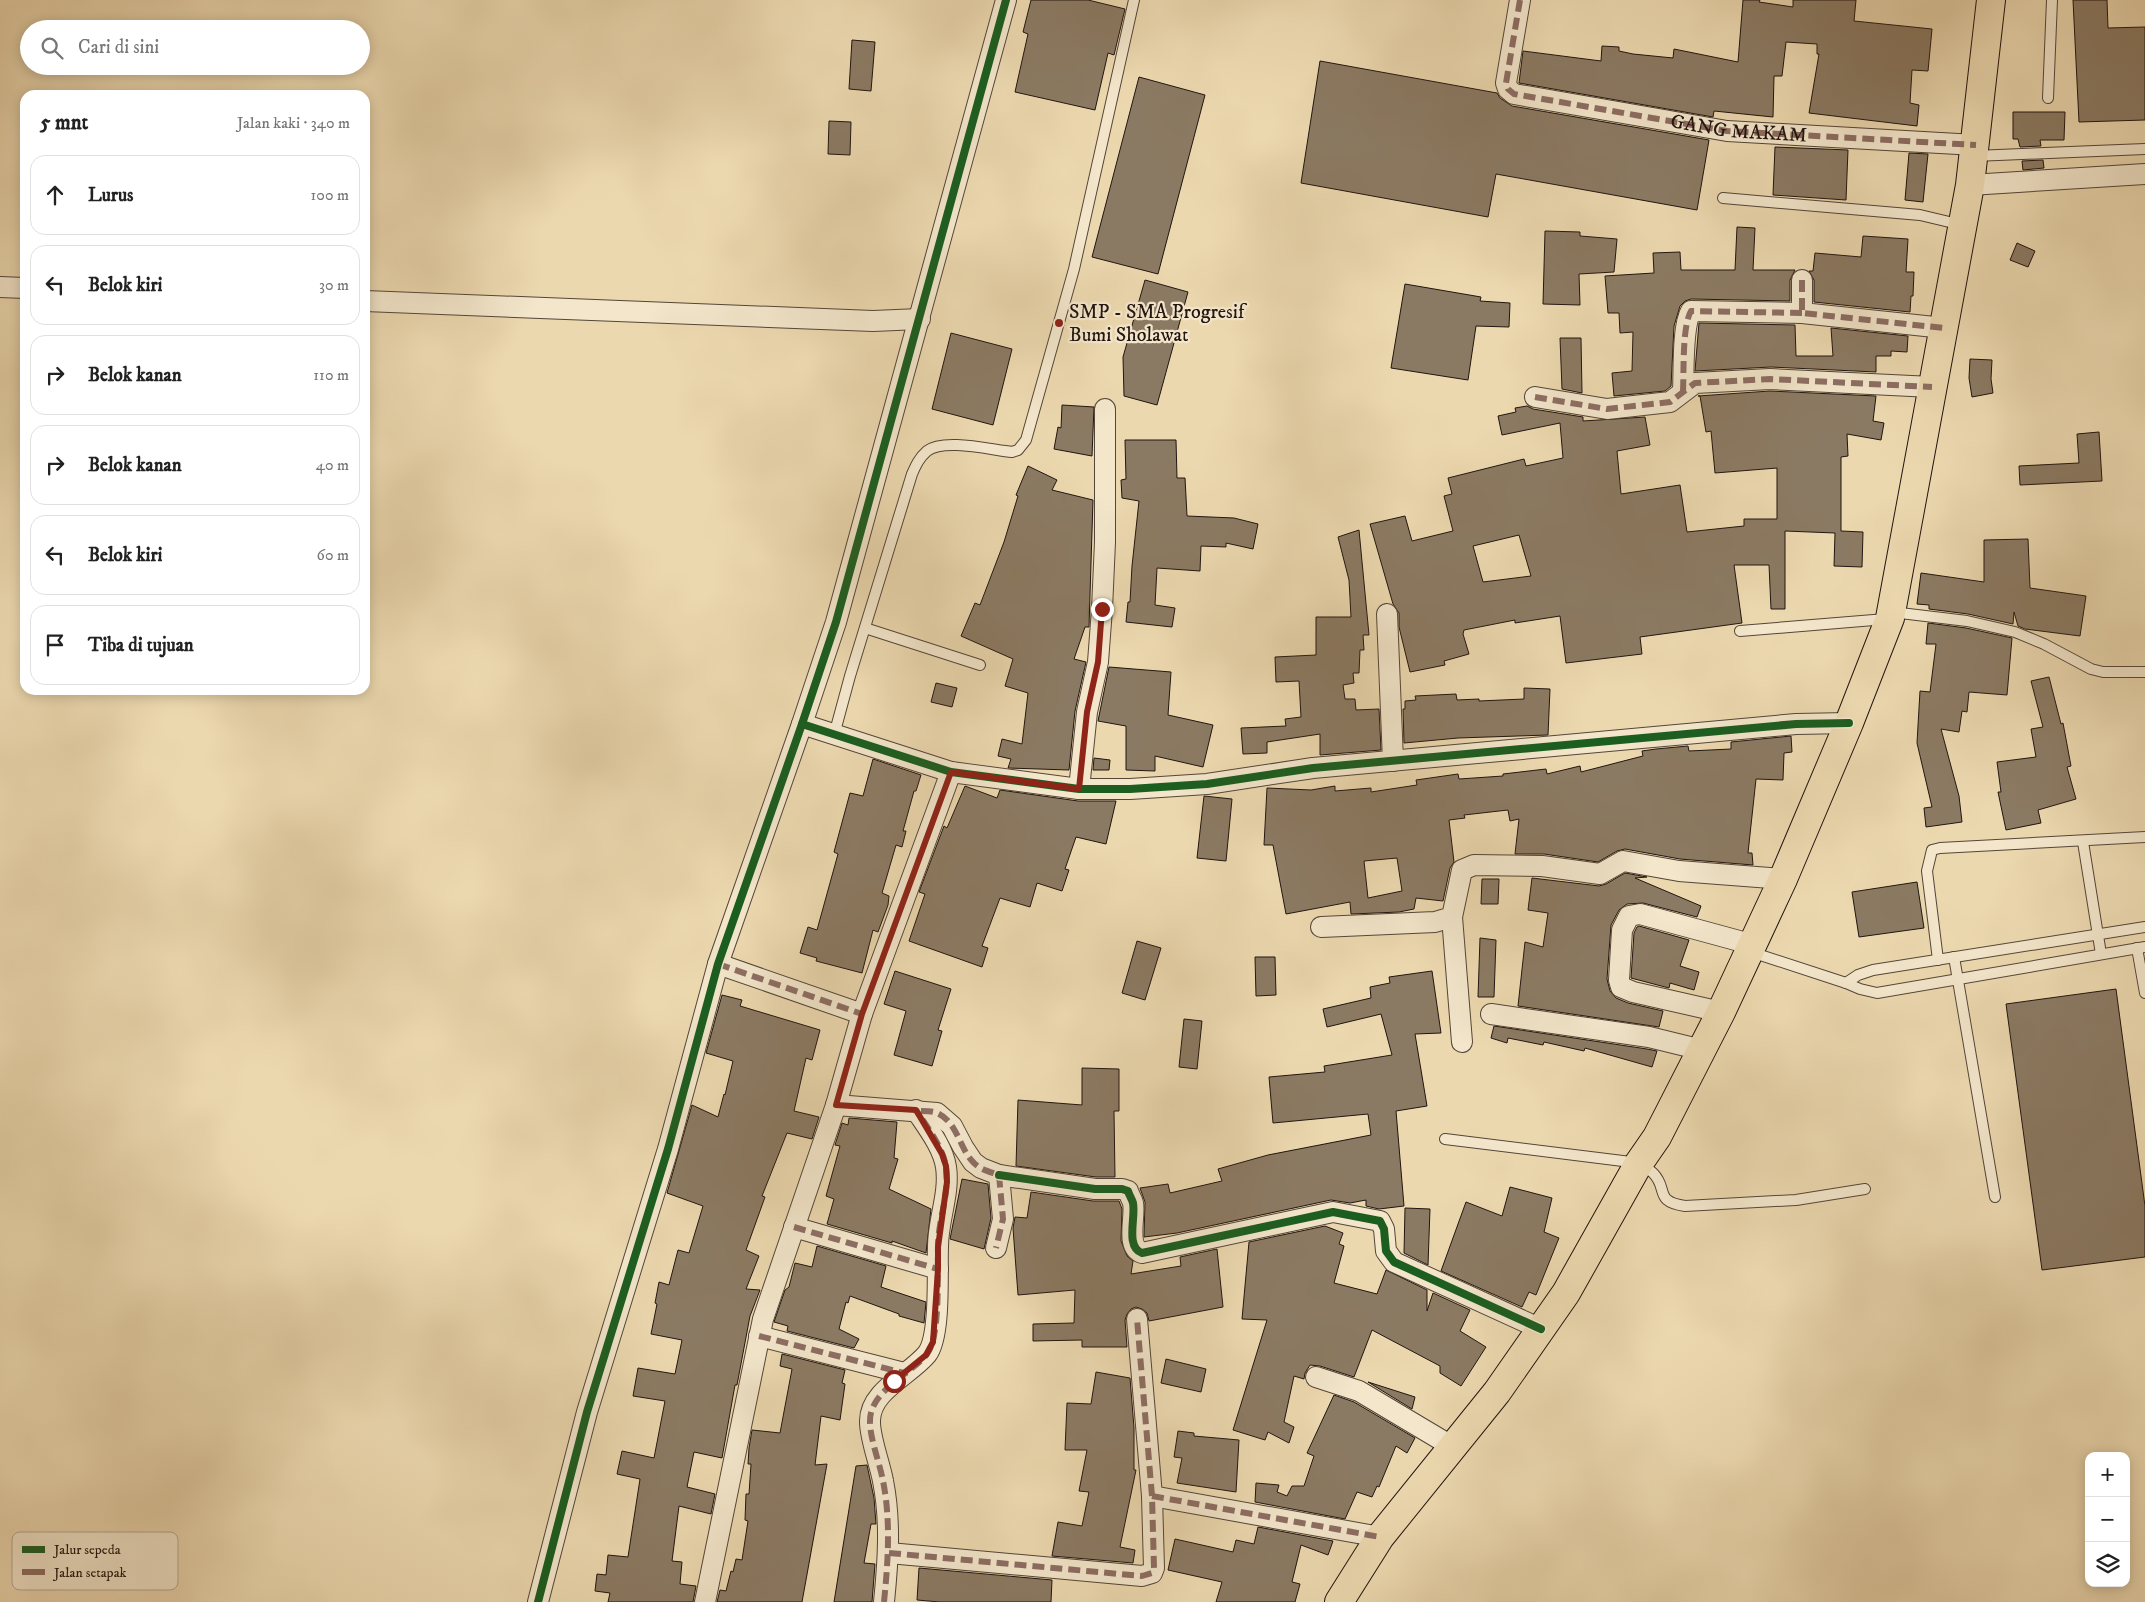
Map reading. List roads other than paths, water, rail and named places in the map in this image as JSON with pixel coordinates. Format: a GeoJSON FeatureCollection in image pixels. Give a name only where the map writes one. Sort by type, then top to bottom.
{"type":"FeatureCollection","features":[{"type":"Feature","properties":{"kind":"main road"},"geometry":{"type":"LineString","coordinates":[[1339,1602],[1380,1537],[1498,1392],[1566,1292],[1639,1164],[1657,1137],[1752,948],[1849,723],[1890,615],[1970,185],[1990,0]]}},
{"type":"Feature","properties":{"kind":"street"},"geometry":{"type":"LineString","coordinates":[[538,1602],[587,1412],[668,1149],[718,964],[836,622],[1006,0]]}},
{"type":"Feature","properties":{"kind":"street","name":"GANG MAKAM"},"geometry":{"type":"LineString","coordinates":[[1520,0],[1506,83],[1508,89],[1514,94],[1726,131],[1975,151]]}},
{"type":"Feature","properties":{"kind":"street"},"geometry":{"type":"LineString","coordinates":[[1970,185],[2145,174]]}},
{"type":"Feature","properties":{"kind":"street"},"geometry":{"type":"LineString","coordinates":[[1802,280],[1802,313]]}},
{"type":"Feature","properties":{"kind":"street"},"geometry":{"type":"LineString","coordinates":[[0,287],[20,288]]}},
{"type":"Feature","properties":{"kind":"street"},"geometry":{"type":"LineString","coordinates":[[370,301],[873,321],[920,319]]}},
{"type":"Feature","properties":{"kind":"street"},"geometry":{"type":"LineString","coordinates":[[1683,392],[1686,337],[1688,318],[1691,311],[1802,313],[1944,328]]}},
{"type":"Feature","properties":{"kind":"street"},"geometry":{"type":"LineString","coordinates":[[1535,397],[1607,409],[1670,402],[1695,383],[1770,379],[1932,387]]}},
{"type":"Feature","properties":{"kind":"street"},"geometry":{"type":"LineString","coordinates":[[1079,789],[1087,712],[1098,662],[1102,609],[1105,542],[1105,409]]}},
{"type":"Feature","properties":{"kind":"street"},"geometry":{"type":"LineString","coordinates":[[1387,614],[1393,761]]}},
{"type":"Feature","properties":{"kind":"street"},"geometry":{"type":"LineString","coordinates":[[802,724],[951,772],[1079,789],[1130,789],[1197,784],[1313,768],[1796,724],[1849,723]]}},
{"type":"Feature","properties":{"kind":"street"},"geometry":{"type":"LineString","coordinates":[[705,1602],[763,1319],[836,1105],[862,1014],[951,772]]}},
{"type":"Feature","properties":{"kind":"street"},"geometry":{"type":"LineString","coordinates":[[1462,1042],[1452,917],[1462,870],[1474,865],[1542,866],[1600,874],[1623,861],[1679,871],[1783,879]]}},
{"type":"Feature","properties":{"kind":"street"},"geometry":{"type":"LineString","coordinates":[[1721,1012],[1621,988],[1619,980],[1622,930],[1629,916],[1640,914],[1752,948]]}},
{"type":"Feature","properties":{"kind":"street"},"geometry":{"type":"LineString","coordinates":[[1321,927],[1435,922],[1452,917]]}},
{"type":"Feature","properties":{"kind":"street"},"geometry":{"type":"LineString","coordinates":[[718,964],[862,1014]]}},
{"type":"Feature","properties":{"kind":"street"},"geometry":{"type":"LineString","coordinates":[[1491,1014],[1649,1037],[1702,1050]]}},
{"type":"Feature","properties":{"kind":"street"},"geometry":{"type":"LineString","coordinates":[[836,1105],[925,1111],[952,1126],[973,1162],[981,1168],[999,1175],[1096,1189],[1122,1189],[1128,1191],[1133,1203],[1134,1222],[1132,1236],[1134,1246],[1138,1252],[1142,1253],[1332,1212],[1380,1221],[1384,1229],[1386,1251],[1394,1262],[1541,1329]]}},
{"type":"Feature","properties":{"kind":"street"},"geometry":{"type":"LineString","coordinates":[[884,1602],[895,1554],[884,1482],[870,1422],[871,1412],[876,1402],[904,1373],[926,1355],[933,1342],[938,1247],[947,1182],[946,1166],[925,1111]]}},
{"type":"Feature","properties":{"kind":"street"},"geometry":{"type":"LineString","coordinates":[[996,1248],[1004,1211],[999,1175]]}},
{"type":"Feature","properties":{"kind":"street"},"geometry":{"type":"LineString","coordinates":[[794,1227],[938,1269]]}},
{"type":"Feature","properties":{"kind":"street"},"geometry":{"type":"LineString","coordinates":[[895,1554],[1148,1575],[1154,1568],[1152,1496],[1137,1319]]}},
{"type":"Feature","properties":{"kind":"street"},"geometry":{"type":"LineString","coordinates":[[759,1336],[904,1373]]}},
{"type":"Feature","properties":{"kind":"street"},"geometry":{"type":"LineString","coordinates":[[1316,1377],[1359,1391],[1453,1447]]}},
{"type":"Feature","properties":{"kind":"street"},"geometry":{"type":"LineString","coordinates":[[1152,1496],[1380,1537]]}},
{"type":"Feature","properties":{"kind":"lane"},"geometry":{"type":"LineString","coordinates":[[834,735],[912,474],[919,459],[929,450],[940,446],[1012,452],[1018,450],[1026,440],[1074,269],[1134,0]]}},
{"type":"Feature","properties":{"kind":"lane"},"geometry":{"type":"LineString","coordinates":[[2048,98],[2052,0]]}},
{"type":"Feature","properties":{"kind":"lane"},"geometry":{"type":"LineString","coordinates":[[1975,151],[2145,149]]}},
{"type":"Feature","properties":{"kind":"lane"},"geometry":{"type":"LineString","coordinates":[[1723,198],[1920,215],[1963,225]]}},
{"type":"Feature","properties":{"kind":"lane"},"geometry":{"type":"LineString","coordinates":[[1740,631],[1890,615],[1967,621],[2015,632],[2044,644],[2091,669],[2102,672],[2145,672]]}},
{"type":"Feature","properties":{"kind":"lane"},"geometry":{"type":"LineString","coordinates":[[865,628],[980,665]]}},
{"type":"Feature","properties":{"kind":"lane"},"geometry":{"type":"LineString","coordinates":[[1938,960],[1927,871],[1932,850],[1940,848],[2083,842],[2145,837]]}},
{"type":"Feature","properties":{"kind":"lane"},"geometry":{"type":"LineString","coordinates":[[2083,842],[2101,954]]}},
{"type":"Feature","properties":{"kind":"lane"},"geometry":{"type":"LineString","coordinates":[[1846,983],[1873,970],[2145,927]]}},
{"type":"Feature","properties":{"kind":"lane"},"geometry":{"type":"LineString","coordinates":[[1752,948],[1860,989],[1876,992],[2141,947],[2145,993]]}},
{"type":"Feature","properties":{"kind":"lane"},"geometry":{"type":"LineString","coordinates":[[1954,957],[1956,979],[1995,1197]]}},
{"type":"Feature","properties":{"kind":"lane"},"geometry":{"type":"LineString","coordinates":[[1444,1139],[1639,1164],[1654,1174],[1663,1196],[1671,1204],[1685,1206],[1796,1200],[1865,1189]]}},
{"type":"Feature","properties":{"kind":"place","name":"SMP - SMA Progresif Bumi Sholawat"},"geometry":{"type":"Point","coordinates":[1059,323]}}]}
